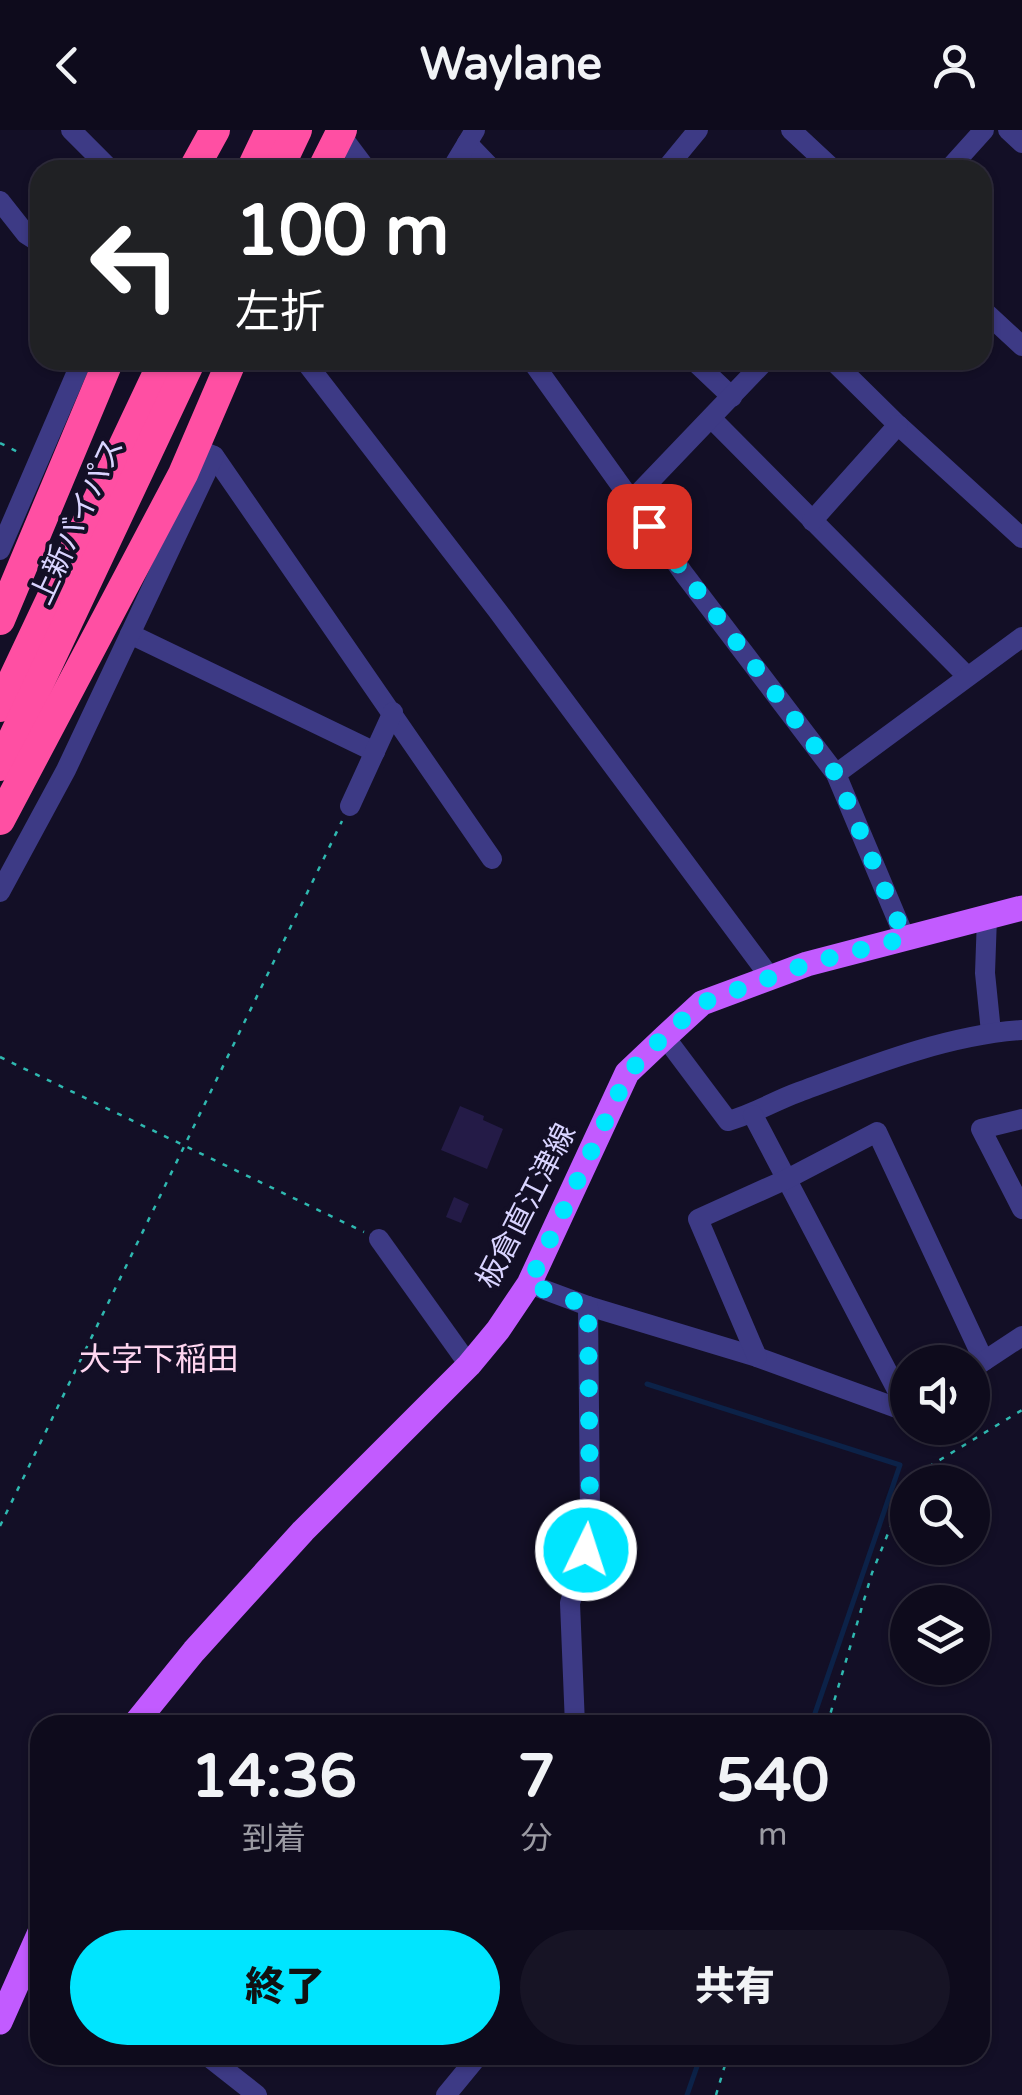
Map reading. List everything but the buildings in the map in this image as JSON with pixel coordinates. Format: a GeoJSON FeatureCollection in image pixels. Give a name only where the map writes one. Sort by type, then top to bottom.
{"type":"FeatureCollection","features":[{"type":"Feature","properties":{"kind":"highway"},"geometry":{"type":"LineString","coordinates":[[198,160],[215,130]]}},
{"type":"Feature","properties":{"kind":"highway"},"geometry":{"type":"LineString","coordinates":[[256,160],[270,130]]}},
{"type":"Feature","properties":{"kind":"highway"},"geometry":{"type":"LineString","coordinates":[[282,160],[296,130]]}},
{"type":"Feature","properties":{"kind":"highway"},"geometry":{"type":"LineString","coordinates":[[327,160],[340,132]]}},
{"type":"Feature","properties":{"kind":"highway"},"geometry":{"type":"LineString","coordinates":[[0,620],[106,370]]}},
{"type":"Feature","properties":{"kind":"highway","name":"上新バイパス"},"geometry":{"type":"LineString","coordinates":[[0,766],[158,403],[163,370]]}},
{"type":"Feature","properties":{"kind":"highway","name":"上新バイパス"},"geometry":{"type":"LineString","coordinates":[[0,707],[158,403],[183,370]]}},
{"type":"Feature","properties":{"kind":"highway"},"geometry":{"type":"LineString","coordinates":[[0,820],[205,452],[229,370]]}},
{"type":"Feature","properties":{"kind":"main road","name":"板倉直江津線"},"geometry":{"type":"LineString","coordinates":[[142,1715],[194,1651],[303,1531],[469,1366],[529,1284],[628,1073],[664,1036],[702,1003],[770,977],[1022,908]]}},
{"type":"Feature","properties":{"kind":"main road"},"geometry":{"type":"LineString","coordinates":[[0,2022],[30,1954]]}},
{"type":"Feature","properties":{"kind":"street"},"geometry":{"type":"LineString","coordinates":[[71,130],[101,160]]}},
{"type":"Feature","properties":{"kind":"street"},"geometry":{"type":"LineString","coordinates":[[673,160],[698,130]]}},
{"type":"Feature","properties":{"kind":"street"},"geometry":{"type":"LineString","coordinates":[[791,130],[823,160]]}},
{"type":"Feature","properties":{"kind":"street"},"geometry":{"type":"LineString","coordinates":[[957,160],[984,130]]}},
{"type":"Feature","properties":{"kind":"street"},"geometry":{"type":"LineString","coordinates":[[1008,130],[1022,143]]}},
{"type":"Feature","properties":{"kind":"street"},"geometry":{"type":"LineString","coordinates":[[340,132],[360,160]]}},
{"type":"Feature","properties":{"kind":"street"},"geometry":{"type":"LineString","coordinates":[[457,160],[471,136],[487,160]]}},
{"type":"Feature","properties":{"kind":"street"},"geometry":{"type":"LineString","coordinates":[[0,201],[30,236]]}},
{"type":"Feature","properties":{"kind":"street"},"geometry":{"type":"LineString","coordinates":[[992,318],[1022,346]]}},
{"type":"Feature","properties":{"kind":"street"},"geometry":{"type":"LineString","coordinates":[[0,550],[78,370]]}},
{"type":"Feature","properties":{"kind":"street"},"geometry":{"type":"LineString","coordinates":[[312,370],[498,610],[770,977]]}},
{"type":"Feature","properties":{"kind":"street"},"geometry":{"type":"LineString","coordinates":[[538,370],[836,774],[905,938]]}},
{"type":"Feature","properties":{"kind":"street"},"geometry":{"type":"LineString","coordinates":[[704,370],[732,397]]}},
{"type":"Feature","properties":{"kind":"street"},"geometry":{"type":"LineString","coordinates":[[631,501],[757,370]]}},
{"type":"Feature","properties":{"kind":"street"},"geometry":{"type":"LineString","coordinates":[[842,370],[1022,538]]}},
{"type":"Feature","properties":{"kind":"street"},"geometry":{"type":"LineString","coordinates":[[711,418],[967,676]]}},
{"type":"Feature","properties":{"kind":"street"},"geometry":{"type":"LineString","coordinates":[[812,520],[898,426]]}},
{"type":"Feature","properties":{"kind":"street"},"geometry":{"type":"LineString","coordinates":[[0,892],[66,770],[130,634],[205,452]]}},
{"type":"Feature","properties":{"kind":"street"},"geometry":{"type":"LineString","coordinates":[[205,452],[393,712],[492,859]]}},
{"type":"Feature","properties":{"kind":"street"},"geometry":{"type":"LineString","coordinates":[[130,634],[374,752]]}},
{"type":"Feature","properties":{"kind":"street"},"geometry":{"type":"LineString","coordinates":[[836,774],[1022,637]]}},
{"type":"Feature","properties":{"kind":"street"},"geometry":{"type":"LineString","coordinates":[[350,806],[393,712]]}},
{"type":"Feature","properties":{"kind":"street"},"geometry":{"type":"LineString","coordinates":[[987,917],[985,973],[991,1032]]}},
{"type":"Feature","properties":{"kind":"street"},"geometry":{"type":"LineString","coordinates":[[664,1036],[728,1121],[831,1081],[991,1032],[1022,1030]]}},
{"type":"Feature","properties":{"kind":"street"},"geometry":{"type":"LineString","coordinates":[[753,1114],[890,1377]]}},
{"type":"Feature","properties":{"kind":"street"},"geometry":{"type":"LineString","coordinates":[[1022,1119],[981,1129],[1022,1208]]}},
{"type":"Feature","properties":{"kind":"street"},"geometry":{"type":"LineString","coordinates":[[757,1357],[698,1219],[876,1132],[969,1345]]}},
{"type":"Feature","properties":{"kind":"street"},"geometry":{"type":"LineString","coordinates":[[380,1240],[469,1366]]}},
{"type":"Feature","properties":{"kind":"street"},"geometry":{"type":"LineString","coordinates":[[529,1284],[890,1405]]}},
{"type":"Feature","properties":{"kind":"street"},"geometry":{"type":"LineString","coordinates":[[575,1715],[570,1603],[586,1550],[590,1513],[588,1306]]}},
{"type":"Feature","properties":{"kind":"street"},"geometry":{"type":"LineString","coordinates":[[990,1357],[1022,1336]]}},
{"type":"Feature","properties":{"kind":"street"},"geometry":{"type":"LineString","coordinates":[[219,2065],[257,2095]]}},
{"type":"Feature","properties":{"kind":"street"},"geometry":{"type":"LineString","coordinates":[[446,2095],[470,2065]]}},
{"type":"Feature","properties":{"kind":"path"},"geometry":{"type":"LineString","coordinates":[[0,443],[40,462]]}},
{"type":"Feature","properties":{"kind":"path"},"geometry":{"type":"LineString","coordinates":[[0,1526],[350,806]]}},
{"type":"Feature","properties":{"kind":"path"},"geometry":{"type":"LineString","coordinates":[[0,1057],[380,1240]]}},
{"type":"Feature","properties":{"kind":"path"},"geometry":{"type":"LineString","coordinates":[[931,1465],[1022,1410]]}},
{"type":"Feature","properties":{"kind":"path"},"geometry":{"type":"LineString","coordinates":[[830,1715],[872,1572],[890,1528]]}},
{"type":"Feature","properties":{"kind":"path"},"geometry":{"type":"LineString","coordinates":[[716,2095],[725,2065]]}},
{"type":"Feature","properties":{"kind":"waterway"},"geometry":{"type":"LineString","coordinates":[[647,1384],[900,1465],[814,1715]]}},
{"type":"Feature","properties":{"kind":"waterway"},"geometry":{"type":"LineString","coordinates":[[687,2095],[698,2065]]}},
{"type":"Feature","properties":{"kind":"district","name":"大字下稲田"},"geometry":{"type":"Point","coordinates":[159,1359]}},
{"type":"Feature","properties":{"kind":"route"},"geometry":{"type":"LineString","coordinates":[[586,1550],[590,1513],[588,1306],[529,1284],[628,1073],[702,1003],[807,964],[905,938],[836,774],[649,526]]}}]}
